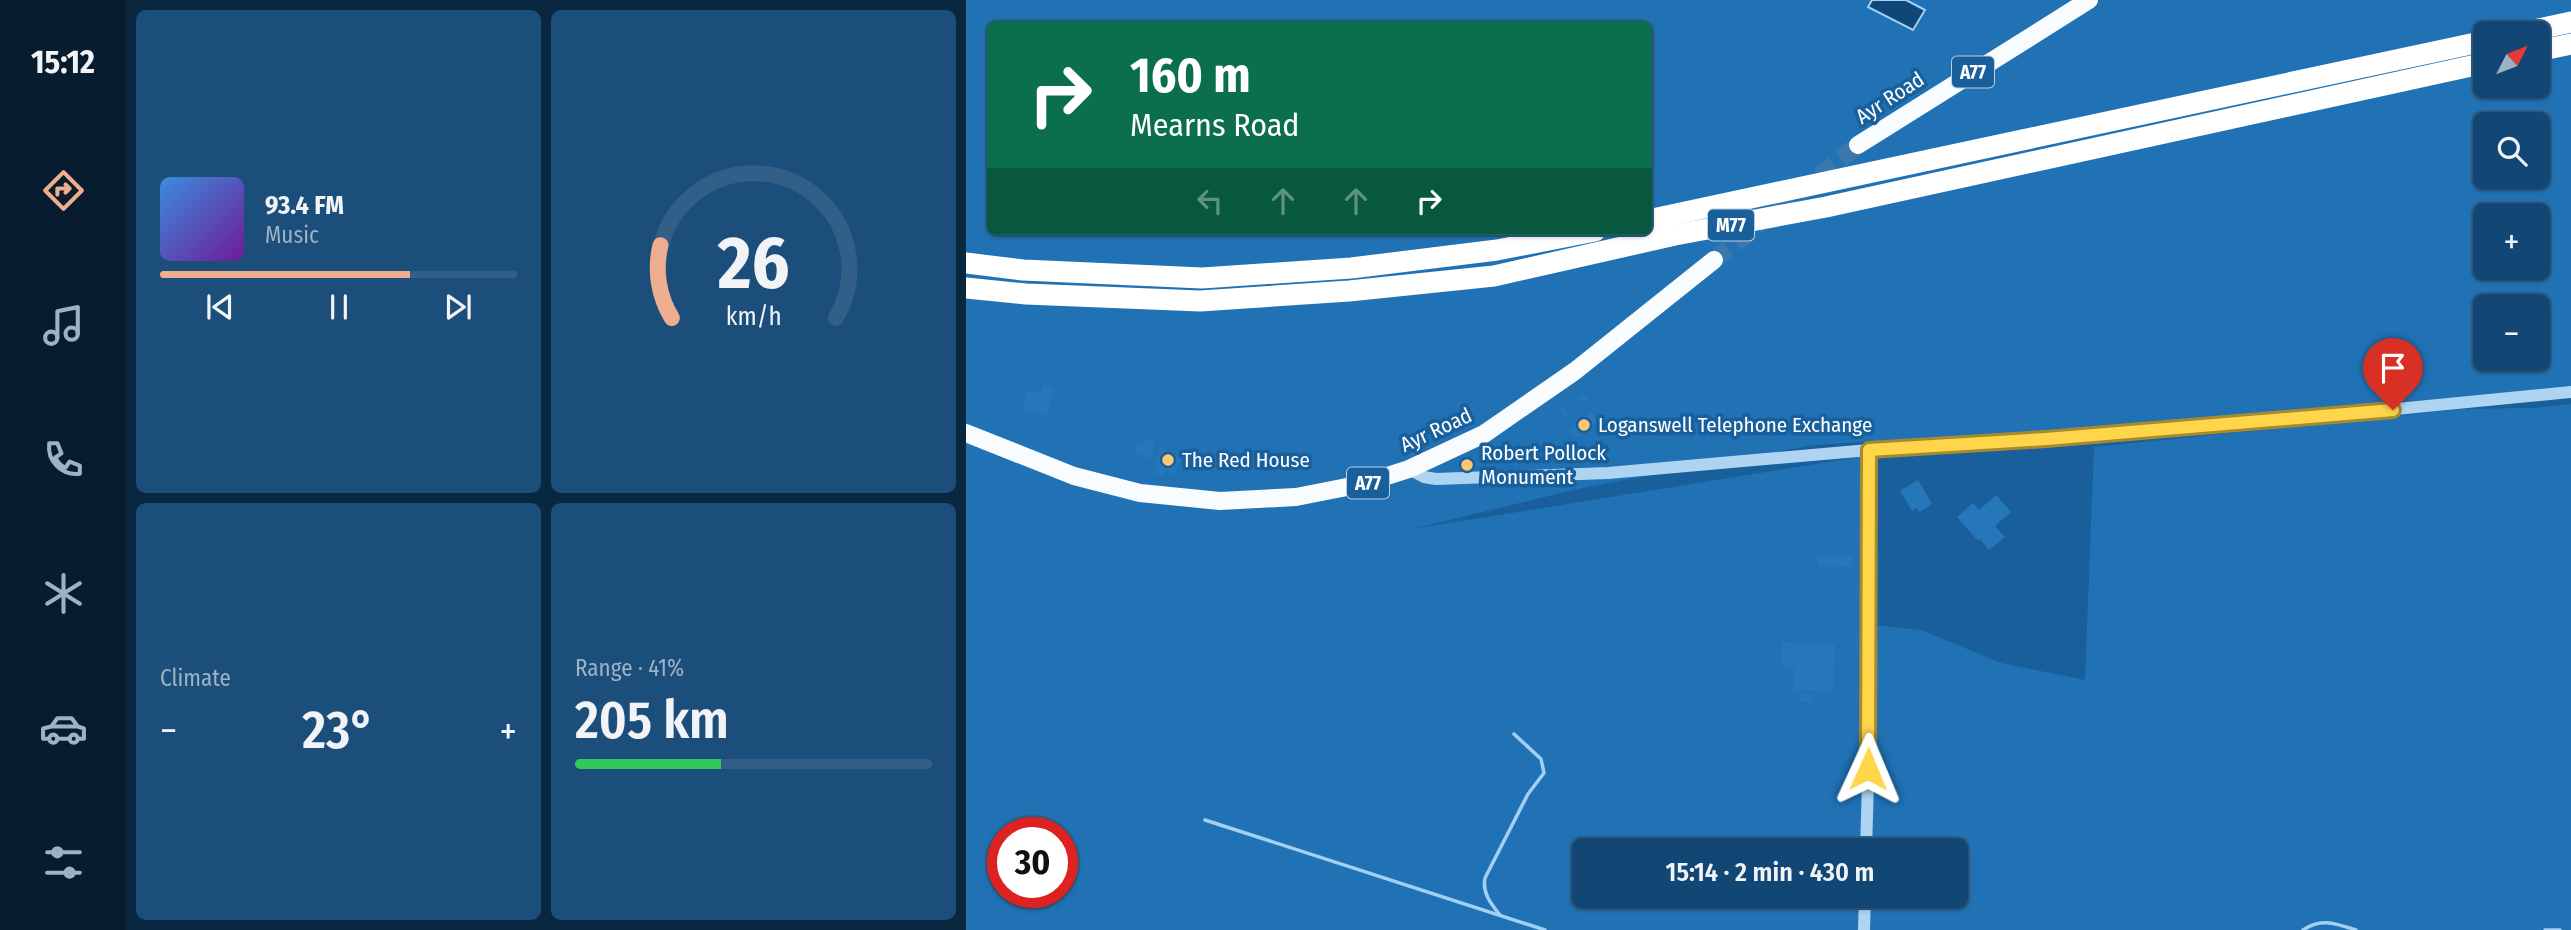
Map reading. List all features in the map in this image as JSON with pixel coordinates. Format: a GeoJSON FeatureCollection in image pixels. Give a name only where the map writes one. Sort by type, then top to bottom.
{"type":"FeatureCollection","features":[{"type":"Feature","properties":{"kind":"highway"},"geometry":{"type":"LineString","coordinates":[[2550,27],[2571,22]]}},
{"type":"Feature","properties":{"kind":"highway","name":"M77"},"geometry":{"type":"LineString","coordinates":[[1652,219],[2473,44]]}},
{"type":"Feature","properties":{"kind":"highway"},"geometry":{"type":"LineString","coordinates":[[2550,48],[2571,44]]}},
{"type":"Feature","properties":{"kind":"highway","name":"M77"},"geometry":{"type":"LineString","coordinates":[[966,288],[1026,294],[1200,301],[1349,291],[1494,276],[2473,66]]}},
{"type":"Feature","properties":{"kind":"highway"},"geometry":{"type":"LineString","coordinates":[[966,263],[1023,270],[1202,278],[1351,268],[1497,250],[1574,235]]}},
{"type":"Feature","properties":{"kind":"main road","name":"Ayr Road"},"geometry":{"type":"LineString","coordinates":[[1858,145],[2089,0]]}},
{"type":"Feature","properties":{"kind":"main road","name":"Ayr Road"},"geometry":{"type":"LineString","coordinates":[[966,433],[1074,476],[1140,493],[1220,501],[1296,497],[1363,484],[1409,469],[1484,434],[1575,371],[1714,260]]}},
{"type":"Feature","properties":{"kind":"street"},"geometry":{"type":"LineString","coordinates":[[1409,469],[1424,477],[1436,479],[1608,473],[1869,450],[2284,420],[2571,392]]}},
{"type":"Feature","properties":{"kind":"street"},"geometry":{"type":"LineString","coordinates":[[1866,838],[1870,714],[1869,450]]}},
{"type":"Feature","properties":{"kind":"street"},"geometry":{"type":"LineString","coordinates":[[1864,930],[1865,908]]}},
{"type":"Feature","properties":{"kind":"shaded area"},"geometry":{"type":"Polygon","coordinates":[[[966,0],[2571,0],[2571,386],[2310,411],[2065,430],[1815,445],[1582,488],[1412,529],[1872,455],[1874,625],[1921,630],[2001,663],[2085,680],[2094,447],[2462,409],[2533,408],[2571,404],[2571,930],[966,930],[966,0]]]}},
{"type":"Feature","properties":{"kind":"shaded area"},"geometry":{"type":"Polygon","coordinates":[[[1872,0],[1906,0],[1925,10],[1913,30],[1868,7],[1872,0]]]}},
{"type":"Feature","properties":{"kind":"building"},"geometry":{"type":"Polygon","coordinates":[[[1043,385],[1053,387],[1047,416],[1023,410],[1027,391],[1041,394],[1043,385]]]}},
{"type":"Feature","properties":{"kind":"building"},"geometry":{"type":"Polygon","coordinates":[[[1582,393],[1589,400],[1584,404],[1578,397],[1582,393]]]}},
{"type":"Feature","properties":{"kind":"building"},"geometry":{"type":"Polygon","coordinates":[[[1564,407],[1570,415],[1565,419],[1559,411],[1564,407]]]}},
{"type":"Feature","properties":{"kind":"building","name":"Loganswell Telephone Exchange"},"geometry":{"type":"Polygon","coordinates":[[[1591,412],[1598,422],[1576,439],[1569,429],[1591,412]]]}},
{"type":"Feature","properties":{"kind":"building"},"geometry":{"type":"Polygon","coordinates":[[[1146,438],[1155,441],[1150,459],[1135,452],[1137,442],[1144,444],[1146,438]]]}},
{"type":"Feature","properties":{"kind":"building","name":"The Red House"},"geometry":{"type":"Polygon","coordinates":[[[1160,448],[1181,457],[1175,475],[1169,474],[1166,466],[1165,474],[1161,476],[1154,472],[1160,448]]]}},
{"type":"Feature","properties":{"kind":"building"},"geometry":{"type":"Polygon","coordinates":[[[1918,480],[1932,504],[1919,512],[1917,508],[1912,511],[1900,491],[1918,480]]]}},
{"type":"Feature","properties":{"kind":"building"},"geometry":{"type":"Polygon","coordinates":[[[1996,495],[2011,512],[1995,526],[2005,537],[1989,550],[1957,517],[1973,503],[1979,510],[1996,495]]]}},
{"type":"Feature","properties":{"kind":"building"},"geometry":{"type":"Polygon","coordinates":[[[1852,555],[1852,566],[1818,567],[1816,556],[1852,555]]]}},
{"type":"Feature","properties":{"kind":"building"},"geometry":{"type":"Polygon","coordinates":[[[1782,642],[1835,644],[1833,692],[1793,691],[1794,668],[1781,667],[1782,642]]]}},
{"type":"Feature","properties":{"kind":"building"},"geometry":{"type":"Polygon","coordinates":[[[1801,694],[1813,694],[1813,703],[1800,702],[1801,694]]]}},
{"type":"Feature","properties":{"kind":"waterway"},"geometry":{"type":"LineString","coordinates":[[1500,915],[1486,893],[1485,878],[1528,794],[1544,773],[1541,759],[1514,734]]}},
{"type":"Feature","properties":{"kind":"waterway"},"geometry":{"type":"LineString","coordinates":[[1205,820],[1545,930]]}},
{"type":"Feature","properties":{"kind":"waterway"},"geometry":{"type":"LineString","coordinates":[[2303,930],[2323,923],[2356,930]]}},
{"type":"Feature","properties":{"kind":"waterway"},"geometry":{"type":"LineString","coordinates":[[2545,930],[2560,930]]}},
{"type":"Feature","properties":{"kind":"tunnel"},"geometry":{"type":"LineString","coordinates":[[1714,260],[1858,145]]}},
{"type":"Feature","properties":{"kind":"place","name":"Loganswell Telephone Exchange"},"geometry":{"type":"Point","coordinates":[1584,425]}},
{"type":"Feature","properties":{"kind":"place","name":"The Red House"},"geometry":{"type":"Point","coordinates":[1168,460]}},
{"type":"Feature","properties":{"kind":"place","name":"Robert Pollock Monument"},"geometry":{"type":"Point","coordinates":[1467,465]}},
{"type":"Feature","properties":{"kind":"route"},"geometry":{"type":"LineString","coordinates":[[1868,769],[1869,450],[2046,439],[2393,410]]}}]}
